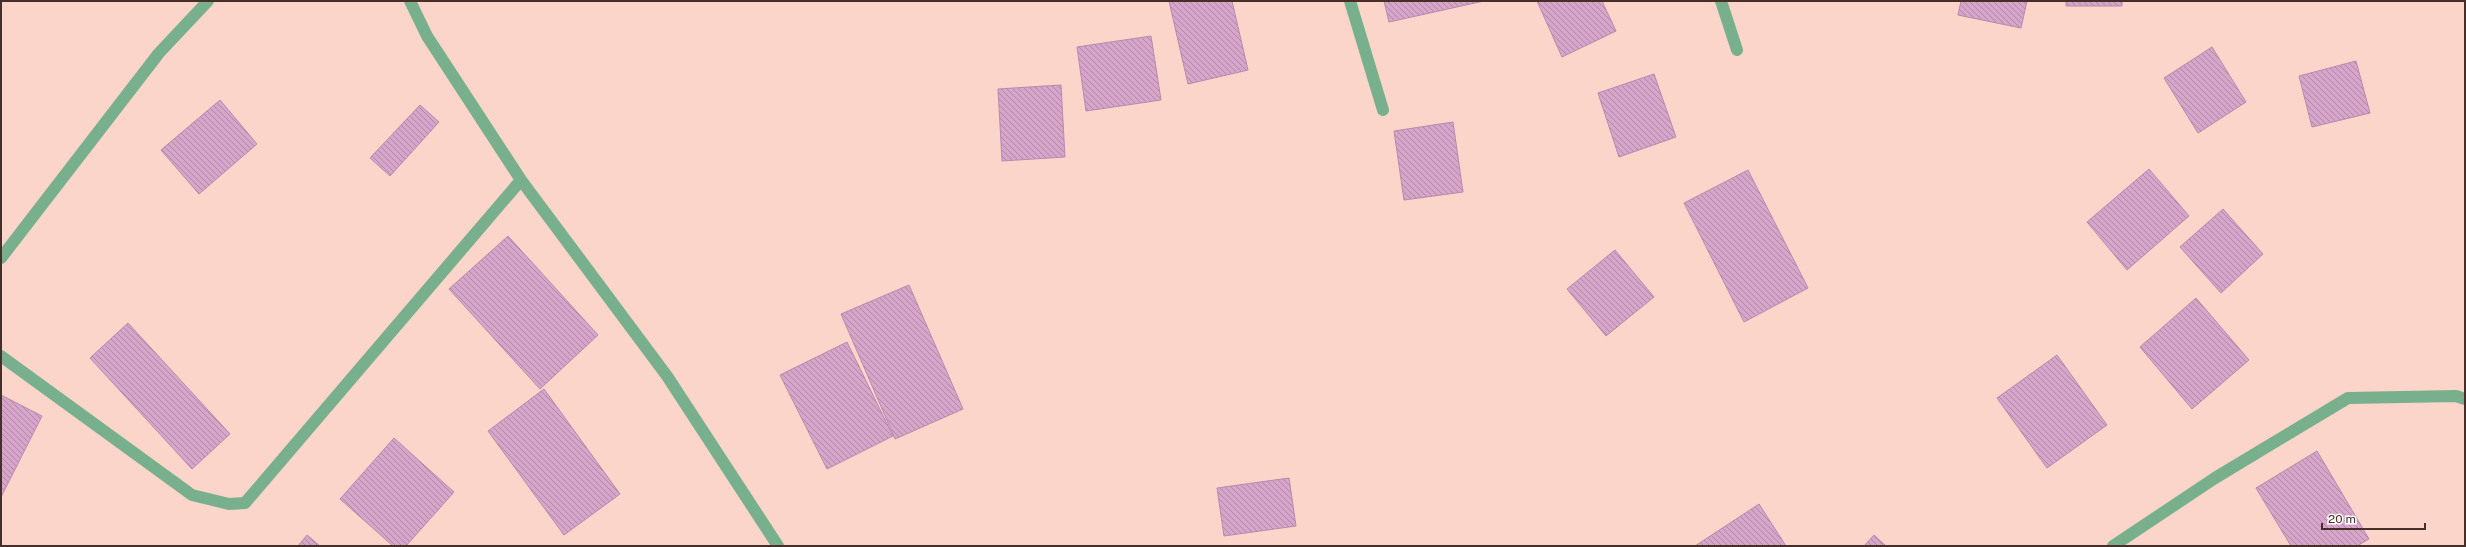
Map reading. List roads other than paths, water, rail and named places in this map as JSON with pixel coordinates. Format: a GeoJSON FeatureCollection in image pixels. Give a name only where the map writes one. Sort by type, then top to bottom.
{"type":"FeatureCollection","features":[{"type":"Feature","properties":{"kind":"street"},"geometry":{"type":"LineString","coordinates":[[1,258],[159,53],[208,1]]}},
{"type":"Feature","properties":{"kind":"street"},"geometry":{"type":"LineString","coordinates":[[410,1],[427,36],[521,180],[667,376],[778,546]]}},
{"type":"Feature","properties":{"kind":"street"},"geometry":{"type":"LineString","coordinates":[[1350,1],[1383,110]]}},
{"type":"Feature","properties":{"kind":"street"},"geometry":{"type":"LineString","coordinates":[[1721,1],[1737,50]]}},
{"type":"Feature","properties":{"kind":"street"},"geometry":{"type":"LineString","coordinates":[[1,356],[192,495],[229,504],[245,503],[521,180]]}},
{"type":"Feature","properties":{"kind":"street"},"geometry":{"type":"LineString","coordinates":[[2113,546],[2214,478],[2348,398],[2456,396],[2465,399]]}}]}
